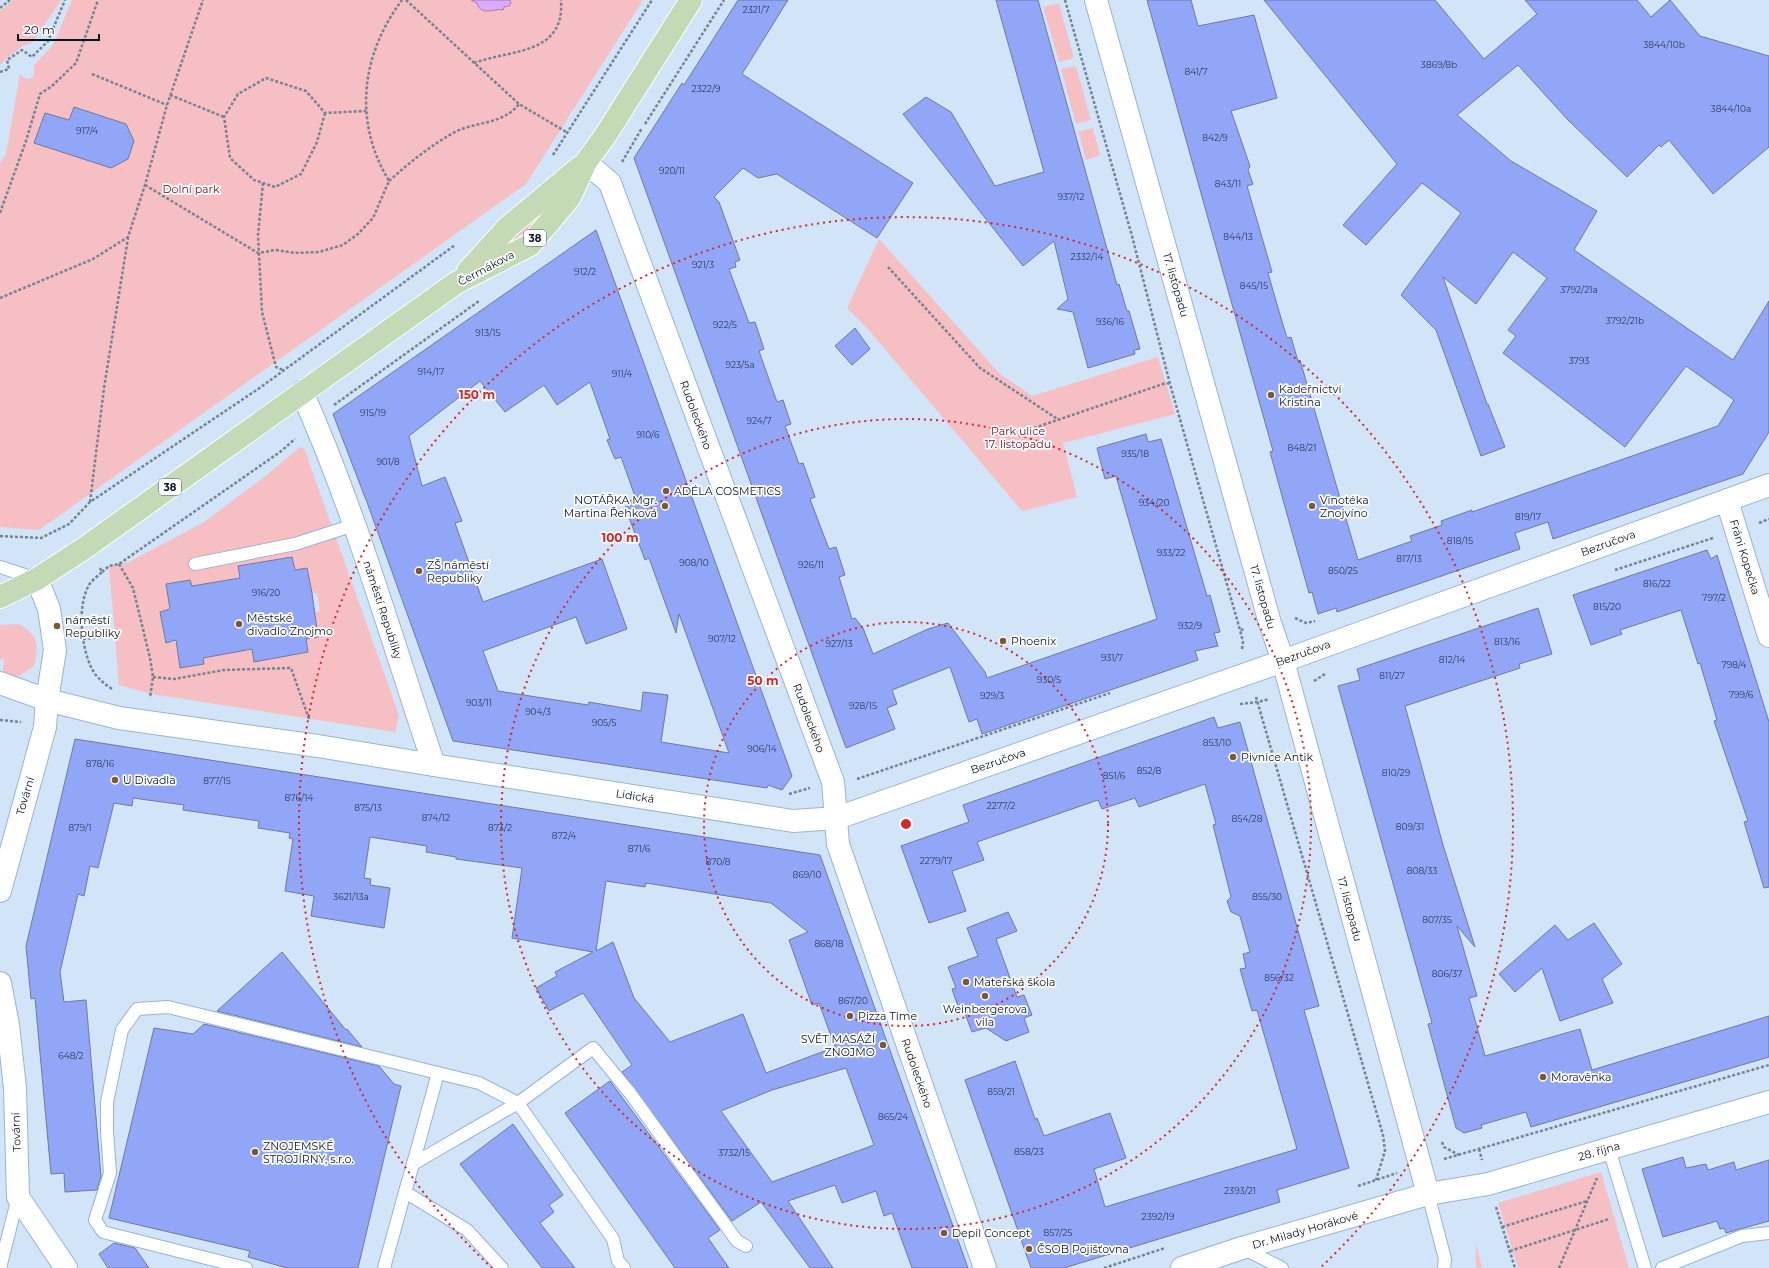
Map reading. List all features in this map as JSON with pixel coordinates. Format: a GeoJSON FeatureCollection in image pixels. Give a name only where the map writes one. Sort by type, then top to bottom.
{"type":"FeatureCollection","features":[{"type":"Feature","properties":{"kind":"main road","name":"38"},"geometry":{"type":"LineString","coordinates":[[586,162],[605,136],[691,0]]}},
{"type":"Feature","properties":{"kind":"main road","name":"Čermákova"},"geometry":{"type":"LineString","coordinates":[[302,392],[456,283],[508,227],[586,162]]}},
{"type":"Feature","properties":{"kind":"main road","name":"38"},"geometry":{"type":"LineString","coordinates":[[0,597],[37,579],[86,547],[302,392]]}},
{"type":"Feature","properties":{"kind":"street","name":"17. listopadu"},"geometry":{"type":"LineString","coordinates":[[1096,0],[1270,623],[1283,661],[1428,1194]]}},
{"type":"Feature","properties":{"kind":"street","name":"Rudoleckého"},"geometry":{"type":"LineString","coordinates":[[586,162],[610,183],[833,782],[838,844],[985,1268]]}},
{"type":"Feature","properties":{"kind":"street","name":"náměstí Republiky"},"geometry":{"type":"LineString","coordinates":[[302,392],[354,525],[434,766]]}},
{"type":"Feature","properties":{"kind":"street","name":"Bezručova"},"geometry":{"type":"LineString","coordinates":[[837,818],[1283,661],[1769,485]]}},
{"type":"Feature","properties":{"kind":"street","name":"Fráni Kopečka"},"geometry":{"type":"LineString","coordinates":[[1727,501],[1769,636]]}},
{"type":"Feature","properties":{"kind":"street"},"geometry":{"type":"LineString","coordinates":[[37,579],[49,609],[55,650],[47,700]]}},
{"type":"Feature","properties":{"kind":"street"},"geometry":{"type":"LineString","coordinates":[[0,683],[47,700],[119,718],[318,746],[434,766]]}},
{"type":"Feature","properties":{"kind":"street","name":"Tovární"},"geometry":{"type":"LineString","coordinates":[[0,891],[45,726],[47,700]]}},
{"type":"Feature","properties":{"kind":"street","name":"Lidická"},"geometry":{"type":"LineString","coordinates":[[434,766],[793,821],[837,818]]}},
{"type":"Feature","properties":{"kind":"street","name":"Tovární"},"geometry":{"type":"LineString","coordinates":[[0,983],[8,1025],[14,1088],[18,1197]]}},
{"type":"Feature","properties":{"kind":"street","name":"28. října"},"geometry":{"type":"LineString","coordinates":[[1428,1194],[1488,1184],[1769,1102]]}},
{"type":"Feature","properties":{"kind":"street","name":"Dr. Milady Horákové"},"geometry":{"type":"LineString","coordinates":[[1182,1268],[1210,1265],[1242,1248],[1428,1194]]}},
{"type":"Feature","properties":{"kind":"street"},"geometry":{"type":"LineString","coordinates":[[18,1197],[66,1268]]}},
{"type":"Feature","properties":{"kind":"lane"},"geometry":{"type":"LineString","coordinates":[[195,564],[295,544],[354,525]]}},
{"type":"Feature","properties":{"kind":"lane"},"geometry":{"type":"LineString","coordinates":[[0,567],[37,579]]}},
{"type":"Feature","properties":{"kind":"lane"},"geometry":{"type":"LineString","coordinates":[[246,1268],[103,1232],[95,1220],[110,1173],[107,1131],[107,1102],[122,1030],[137,1009],[168,1007],[438,1073],[478,1083],[518,1103],[613,1239],[618,1261],[624,1268]]}},
{"type":"Feature","properties":{"kind":"lane"},"geometry":{"type":"LineString","coordinates":[[413,1164],[518,1103],[593,1048],[630,1093],[737,1241],[746,1246]]}},
{"type":"Feature","properties":{"kind":"lane"},"geometry":{"type":"LineString","coordinates":[[384,1268],[438,1073]]}},
{"type":"Feature","properties":{"kind":"lane"},"geometry":{"type":"LineString","coordinates":[[1609,1149],[1645,1268]]}},
{"type":"Feature","properties":{"kind":"lane"},"geometry":{"type":"LineString","coordinates":[[405,1192],[467,1230],[502,1268]]}},
{"type":"Feature","properties":{"kind":"lane"},"geometry":{"type":"LineString","coordinates":[[1428,1194],[1445,1259],[1444,1268]]}},
{"type":"Feature","properties":{"kind":"lane"},"geometry":{"type":"LineString","coordinates":[[0,1268],[18,1197]]}},
{"type":"Feature","properties":{"kind":"lane"},"geometry":{"type":"LineString","coordinates":[[1662,1268],[1742,1236],[1769,1233]]}},
{"type":"Feature","properties":{"kind":"lane"},"geometry":{"type":"LineString","coordinates":[[1242,1248],[1282,1268]]}},
{"type":"Feature","properties":{"kind":"path"},"geometry":{"type":"LineString","coordinates":[[0,8],[10,0]]}},
{"type":"Feature","properties":{"kind":"path"},"geometry":{"type":"LineString","coordinates":[[0,72],[9,69],[8,60],[22,50],[32,57],[48,40],[64,0]]}},
{"type":"Feature","properties":{"kind":"path"},"geometry":{"type":"LineString","coordinates":[[0,214],[26,141],[40,94],[52,86],[76,64],[98,0]]}},
{"type":"Feature","properties":{"kind":"path"},"geometry":{"type":"LineString","coordinates":[[90,502],[104,388],[128,237],[145,185],[170,95],[203,0]]}},
{"type":"Feature","properties":{"kind":"path"},"geometry":{"type":"LineString","coordinates":[[389,181],[381,167],[374,148],[366,110],[367,76],[376,44],[388,18],[402,0]]}},
{"type":"Feature","properties":{"kind":"path"},"geometry":{"type":"LineString","coordinates":[[406,0],[519,104],[568,133]]}},
{"type":"Feature","properties":{"kind":"path"},"geometry":{"type":"LineString","coordinates":[[474,62],[536,47],[545,42],[558,27],[562,14],[561,0]]}},
{"type":"Feature","properties":{"kind":"path"},"geometry":{"type":"LineString","coordinates":[[550,160],[652,0]]}},
{"type":"Feature","properties":{"kind":"path"},"geometry":{"type":"LineString","coordinates":[[1065,0],[1132,236],[1170,384],[1240,630],[1243,642],[1242,649],[1235,651]]}},
{"type":"Feature","properties":{"kind":"path"},"geometry":{"type":"LineString","coordinates":[[92,74],[167,105]]}},
{"type":"Feature","properties":{"kind":"path"},"geometry":{"type":"LineString","coordinates":[[266,78],[306,92],[324,113],[317,142],[301,174],[274,187],[254,180],[230,158],[224,117],[238,94],[266,78]]}},
{"type":"Feature","properties":{"kind":"path"},"geometry":{"type":"LineString","coordinates":[[170,95],[224,117]]}},
{"type":"Feature","properties":{"kind":"path"},"geometry":{"type":"LineString","coordinates":[[145,185],[258,254],[276,250],[295,253],[319,252],[343,244],[358,234],[373,218],[389,181],[419,156],[455,132],[494,121],[513,112],[519,104]]}},
{"type":"Feature","properties":{"kind":"path"},"geometry":{"type":"LineString","coordinates":[[324,113],[366,110]]}},
{"type":"Feature","properties":{"kind":"path"},"geometry":{"type":"LineString","coordinates":[[263,183],[258,254],[262,312],[276,367],[283,370]]}},
{"type":"Feature","properties":{"kind":"path"},"geometry":{"type":"LineString","coordinates":[[0,298],[93,259],[128,237]]}},
{"type":"Feature","properties":{"kind":"path"},"geometry":{"type":"LineString","coordinates":[[0,536],[41,538],[69,524],[90,502],[283,370],[458,244]]}},
{"type":"Feature","properties":{"kind":"path"},"geometry":{"type":"LineString","coordinates":[[888,267],[980,368],[1059,420]]}},
{"type":"Feature","properties":{"kind":"path"},"geometry":{"type":"LineString","coordinates":[[1034,428],[1166,383],[1170,384]]}},
{"type":"Feature","properties":{"kind":"path"},"geometry":{"type":"LineString","coordinates":[[1613,570],[1769,519]]}},
{"type":"Feature","properties":{"kind":"path"},"geometry":{"type":"LineString","coordinates":[[69,524],[102,572]]}},
{"type":"Feature","properties":{"kind":"path"},"geometry":{"type":"LineString","coordinates":[[113,690],[102,682],[91,667],[83,640],[81,608],[89,584],[109,566],[120,564],[132,588],[153,677],[149,700]]}},
{"type":"Feature","properties":{"kind":"path"},"geometry":{"type":"LineString","coordinates":[[1240,630],[1292,617],[1306,623],[1319,620]]}},
{"type":"Feature","properties":{"kind":"path"},"geometry":{"type":"LineString","coordinates":[[83,640],[106,637]]}},
{"type":"Feature","properties":{"kind":"path"},"geometry":{"type":"LineString","coordinates":[[153,677],[174,679],[224,670],[291,668],[318,746]]}},
{"type":"Feature","properties":{"kind":"path"},"geometry":{"type":"LineString","coordinates":[[1234,705],[1258,702],[1291,691],[1310,684],[1328,672]]}},
{"type":"Feature","properties":{"kind":"path"},"geometry":{"type":"LineString","coordinates":[[784,796],[846,778],[857,779],[1117,691]]}},
{"type":"Feature","properties":{"kind":"path"},"geometry":{"type":"LineString","coordinates":[[144,698],[157,701]]}},
{"type":"Feature","properties":{"kind":"path"},"geometry":{"type":"LineString","coordinates":[[1258,702],[1383,1135],[1384,1155],[1376,1180]]}},
{"type":"Feature","properties":{"kind":"path"},"geometry":{"type":"LineString","coordinates":[[0,720],[45,726]]}},
{"type":"Feature","properties":{"kind":"path"},"geometry":{"type":"LineString","coordinates":[[1559,1268],[1598,1175]]}},
{"type":"Feature","properties":{"kind":"path"},"geometry":{"type":"LineString","coordinates":[[1494,1200],[1515,1268]]}},
{"type":"Feature","properties":{"kind":"path"},"geometry":{"type":"LineString","coordinates":[[1502,1227],[1587,1200]]}},
{"type":"Feature","properties":{"kind":"path"},"geometry":{"type":"LineString","coordinates":[[1510,1252],[1612,1218]]}},
{"type":"Feature","properties":{"kind":"green space"},"geometry":{"type":"Polygon","coordinates":[[[13,0],[61,0],[33,42],[23,46],[0,65],[0,11],[13,0]]]}},
{"type":"Feature","properties":{"kind":"green space","name":"Dolní park"},"geometry":{"type":"Polygon","coordinates":[[[72,0],[643,0],[526,184],[39,530],[0,527],[0,163],[6,154],[20,74],[25,79],[32,78],[34,74],[34,65],[53,45],[72,0]]]}},
{"type":"Feature","properties":{"kind":"green space"},"geometry":{"type":"Polygon","coordinates":[[[1059,3],[1074,58],[1059,62],[1043,7],[1059,3]]]}},
{"type":"Feature","properties":{"kind":"green space"},"geometry":{"type":"Polygon","coordinates":[[[1076,66],[1091,120],[1076,124],[1061,69],[1076,66]]]}},
{"type":"Feature","properties":{"kind":"green space"},"geometry":{"type":"Polygon","coordinates":[[[1093,128],[1100,155],[1086,160],[1078,132],[1093,128]]]}},
{"type":"Feature","properties":{"kind":"green space"},"geometry":{"type":"Polygon","coordinates":[[[549,201],[539,220],[514,240],[513,235],[549,201]]]}},
{"type":"Feature","properties":{"kind":"green space","name":"Park ulice 17. listopadu"},"geometry":{"type":"Polygon","coordinates":[[[879,239],[999,373],[1032,396],[1158,357],[1175,414],[1063,443],[1077,497],[1022,511],[867,328],[847,308],[879,239]]]}},
{"type":"Feature","properties":{"kind":"green space"},"geometry":{"type":"Polygon","coordinates":[[[300,447],[304,448],[399,715],[395,732],[152,694],[119,685],[109,566],[129,562],[204,522],[268,474],[300,447]],[[292,557],[238,566],[240,578],[192,586],[190,580],[166,584],[170,609],[160,612],[166,643],[176,642],[180,668],[204,664],[203,658],[252,649],[255,662],[308,652],[306,639],[318,637],[315,612],[320,611],[317,593],[311,593],[295,570],[292,557]]]}},
{"type":"Feature","properties":{"kind":"green space"},"geometry":{"type":"Polygon","coordinates":[[[19,624],[26,628],[34,637],[36,642],[37,652],[34,666],[19,676],[2,679],[4,659],[0,659],[0,625],[19,624]]]}},
{"type":"Feature","properties":{"kind":"green space"},"geometry":{"type":"Polygon","coordinates":[[[1601,1172],[1629,1268],[1518,1268],[1498,1203],[1601,1172]]]}},
{"type":"Feature","properties":{"kind":"green space"},"geometry":{"type":"Polygon","coordinates":[[[1476,1244],[1482,1268],[1476,1268],[1476,1244]]]}},
{"type":"Feature","properties":{"kind":"shaded area"},"geometry":{"type":"Polygon","coordinates":[[[471,0],[510,0],[511,3],[509,6],[504,7],[503,10],[485,11],[481,10],[477,3],[471,0]]]}},
{"type":"Feature","properties":{"kind":"building"},"geometry":{"type":"Polygon","coordinates":[[[738,0],[788,0],[742,74],[913,183],[877,238],[777,174],[758,178],[743,168],[714,197],[719,202],[740,260],[735,262],[736,267],[729,269],[749,323],[755,322],[764,349],[759,351],[777,402],[783,400],[791,424],[785,426],[799,464],[803,463],[815,497],[810,499],[829,549],[836,547],[845,575],[839,577],[852,619],[855,618],[863,628],[873,654],[928,629],[948,623],[985,672],[987,678],[1157,619],[1116,476],[1105,479],[1097,448],[1146,434],[1148,442],[1161,439],[1207,596],[1210,595],[1220,632],[1214,633],[1218,646],[1195,651],[1198,660],[982,734],[977,719],[969,722],[950,667],[892,690],[897,704],[887,708],[895,729],[846,748],[634,158],[682,83],[684,85],[738,0]]]}},
{"type":"Feature","properties":{"kind":"building"},"geometry":{"type":"Polygon","coordinates":[[[996,0],[1038,0],[1117,285],[1119,284],[1127,311],[1129,311],[1140,349],[1134,350],[1135,354],[1088,368],[1073,312],[1057,309],[1068,299],[1054,241],[1023,266],[903,114],[926,97],[951,112],[995,186],[1044,172],[996,0]]]}},
{"type":"Feature","properties":{"kind":"building"},"geometry":{"type":"Polygon","coordinates":[[[1147,0],[1191,0],[1198,26],[1254,15],[1277,98],[1231,111],[1250,166],[1248,170],[1253,184],[1247,186],[1272,272],[1268,273],[1287,338],[1291,337],[1298,361],[1300,360],[1358,560],[1412,541],[1410,536],[1442,525],[1441,521],[1472,510],[1472,512],[1718,426],[1734,400],[1686,366],[1625,447],[1503,353],[1516,336],[1508,330],[1547,278],[1513,252],[1476,304],[1443,277],[1487,404],[1505,447],[1481,456],[1436,330],[1401,295],[1461,213],[1422,183],[1366,245],[1343,225],[1397,164],[1264,0],[1435,0],[1484,59],[1537,14],[1525,0],[1637,0],[1651,17],[1670,0],[1700,36],[1769,56],[1769,147],[1713,194],[1669,140],[1661,147],[1659,145],[1627,177],[1568,120],[1518,65],[1457,115],[1511,161],[1597,211],[1574,250],[1733,360],[1769,301],[1769,432],[1743,474],[1553,539],[1548,522],[1515,533],[1520,549],[1337,612],[1336,608],[1318,614],[1312,592],[1309,593],[1285,507],[1270,452],[1273,451],[1147,0]]]}},
{"type":"Feature","properties":{"kind":"building"},"geometry":{"type":"Polygon","coordinates":[[[74,107],[126,124],[134,141],[128,159],[111,168],[34,143],[45,113],[69,120],[74,107]]]}},
{"type":"Feature","properties":{"kind":"building"},"geometry":{"type":"Polygon","coordinates":[[[596,230],[792,776],[782,790],[768,785],[767,788],[453,741],[368,505],[333,414],[596,230]],[[480,381],[409,436],[422,486],[445,477],[462,521],[455,523],[483,602],[602,559],[627,629],[586,644],[576,617],[483,651],[498,691],[588,705],[589,702],[641,711],[643,692],[668,695],[661,742],[729,753],[679,614],[676,633],[649,558],[645,560],[625,507],[630,505],[628,501],[636,499],[621,457],[615,459],[607,440],[610,439],[590,382],[557,405],[544,385],[505,412],[480,381]]]}},
{"type":"Feature","properties":{"kind":"building"},"geometry":{"type":"Polygon","coordinates":[[[855,328],[870,349],[852,365],[835,346],[855,328]]]}},
{"type":"Feature","properties":{"kind":"building"},"geometry":{"type":"Polygon","coordinates":[[[1707,550],[1711,559],[1717,555],[1769,722],[1769,887],[1764,888],[1744,822],[1748,821],[1714,721],[1717,720],[1700,663],[1698,664],[1681,610],[1620,630],[1622,634],[1591,645],[1573,595],[1707,550]]]}},
{"type":"Feature","properties":{"kind":"building","name":"Městské divadlo Znojmo"},"geometry":{"type":"Polygon","coordinates":[[[292,557],[295,570],[307,568],[312,593],[318,637],[306,639],[308,652],[254,662],[252,649],[203,658],[204,664],[180,668],[176,640],[166,643],[160,612],[170,609],[166,584],[190,580],[192,586],[240,578],[238,566],[292,557]]]}},
{"type":"Feature","properties":{"kind":"building"},"geometry":{"type":"Polygon","coordinates":[[[1538,608],[1552,654],[1519,664],[1520,668],[1405,706],[1443,845],[1475,947],[1457,926],[1477,996],[1469,998],[1485,1056],[1580,1029],[1592,1070],[1769,1016],[1769,1057],[1531,1127],[1526,1112],[1481,1125],[1482,1128],[1464,1133],[1456,1128],[1428,1024],[1432,1023],[1338,686],[1360,680],[1357,669],[1538,608]]]}},
{"type":"Feature","properties":{"kind":"building"},"geometry":{"type":"Polygon","coordinates":[[[1214,717],[1218,728],[1240,722],[1319,1006],[1304,1010],[1349,1168],[1277,1190],[1280,1202],[1064,1268],[1031,1268],[965,1080],[1015,1061],[1035,1119],[1037,1118],[1044,1136],[1110,1113],[1126,1158],[1094,1169],[1105,1207],[1297,1149],[1257,1010],[1252,1011],[1240,969],[1246,968],[1243,954],[1250,952],[1240,916],[1231,912],[1227,901],[1231,897],[1213,825],[1216,824],[1205,784],[1139,807],[1135,798],[1102,809],[1098,800],[977,842],[984,860],[952,871],[966,911],[929,923],[901,846],[969,822],[963,805],[1214,717]]]}},
{"type":"Feature","properties":{"kind":"building"},"geometry":{"type":"Polygon","coordinates":[[[75,739],[820,855],[968,1268],[912,1268],[892,1213],[884,1216],[876,1191],[842,1203],[835,1185],[788,1201],[833,1268],[810,1268],[761,1202],[732,1221],[622,1072],[632,1065],[583,993],[549,1011],[536,988],[557,976],[555,972],[593,952],[512,938],[522,868],[456,859],[456,857],[426,852],[427,846],[370,837],[364,878],[371,879],[370,885],[390,888],[384,928],[311,916],[314,896],[285,891],[293,839],[289,838],[290,833],[258,828],[259,821],[183,810],[184,805],[133,798],[132,806],[114,803],[98,868],[90,866],[84,896],[78,894],[60,972],[64,1002],[86,1000],[101,1176],[97,1190],[65,1192],[64,1173],[51,1174],[35,998],[31,999],[26,946],[75,739]],[[606,881],[596,951],[613,942],[634,998],[670,1042],[743,1014],[766,1073],[835,1047],[819,1003],[812,1005],[789,940],[808,932],[771,903],[646,883],[645,887],[606,881]],[[846,1068],[772,1090],[721,1111],[772,1182],[874,1145],[846,1068]]]}},
{"type":"Feature","properties":{"kind":"building","name":"Weinbergerova vila"},"geometry":{"type":"Polygon","coordinates":[[[1008,912],[1017,931],[996,939],[1017,997],[1024,995],[1032,1015],[1024,1018],[1029,1032],[1006,1041],[986,1028],[972,1032],[964,1011],[960,1012],[952,989],[956,988],[948,967],[978,956],[967,928],[1008,912]]]}},
{"type":"Feature","properties":{"kind":"building"},"geometry":{"type":"Polygon","coordinates":[[[1594,923],[1622,964],[1602,979],[1613,1003],[1560,1021],[1542,968],[1515,992],[1499,974],[1555,925],[1568,940],[1594,923]]]}},
{"type":"Feature","properties":{"kind":"building"},"geometry":{"type":"Polygon","coordinates":[[[282,952],[346,1030],[347,1029],[362,1047],[217,1011],[282,952]]]}},
{"type":"Feature","properties":{"kind":"building","name":"ZNOJEMSKÉ STROJÍRNY, s.r.o."},"geometry":{"type":"Polygon","coordinates":[[[204,1024],[379,1066],[394,1084],[401,1086],[358,1268],[287,1268],[248,1257],[250,1251],[109,1218],[154,1028],[193,1034],[204,1024]]]}},
{"type":"Feature","properties":{"kind":"building"},"geometry":{"type":"Polygon","coordinates":[[[610,1081],[720,1230],[708,1238],[729,1268],[675,1268],[565,1113],[610,1081]]]}},
{"type":"Feature","properties":{"kind":"building"},"geometry":{"type":"Polygon","coordinates":[[[513,1124],[563,1195],[549,1205],[554,1212],[540,1223],[575,1268],[542,1268],[460,1164],[513,1124]]]}},
{"type":"Feature","properties":{"kind":"building"},"geometry":{"type":"Polygon","coordinates":[[[1683,1157],[1686,1168],[1706,1164],[1708,1170],[1734,1162],[1736,1170],[1769,1160],[1769,1221],[1726,1233],[1724,1228],[1720,1229],[1717,1221],[1663,1237],[1642,1169],[1683,1157]]]}},
{"type":"Feature","properties":{"kind":"building"},"geometry":{"type":"Polygon","coordinates":[[[114,1243],[135,1248],[149,1268],[108,1268],[99,1254],[114,1243]]]}},
{"type":"Feature","properties":{"kind":"place","name":"Kadeřnictví Kristina"},"geometry":{"type":"Point","coordinates":[1271,395]}},
{"type":"Feature","properties":{"kind":"place","name":"ADÉLA COSMETICS"},"geometry":{"type":"Point","coordinates":[666,491]}},
{"type":"Feature","properties":{"kind":"place","name":"NOTÁŘKA Mgr. Martina Řehková"},"geometry":{"type":"Point","coordinates":[665,506]}},
{"type":"Feature","properties":{"kind":"place","name":"Vinotéka Znojvíno"},"geometry":{"type":"Point","coordinates":[1312,506]}},
{"type":"Feature","properties":{"kind":"place","name":"ZŠ náměstí Republiky"},"geometry":{"type":"Point","coordinates":[419,571]}},
{"type":"Feature","properties":{"kind":"place","name":"Městské divadlo Znojmo"},"geometry":{"type":"Point","coordinates":[239,624]}},
{"type":"Feature","properties":{"kind":"place","name":"náměstí Republiky"},"geometry":{"type":"Point","coordinates":[57,626]}},
{"type":"Feature","properties":{"kind":"place","name":"Phoenix"},"geometry":{"type":"Point","coordinates":[1003,641]}},
{"type":"Feature","properties":{"kind":"place","name":"Pivnice Antik"},"geometry":{"type":"Point","coordinates":[1233,757]}},
{"type":"Feature","properties":{"kind":"place","name":"U Divadla"},"geometry":{"type":"Point","coordinates":[115,780]}},
{"type":"Feature","properties":{"kind":"place","name":"Mateřská škola"},"geometry":{"type":"Point","coordinates":[966,982]}},
{"type":"Feature","properties":{"kind":"place","name":"Weinbergerova vila"},"geometry":{"type":"Point","coordinates":[985,996]}},
{"type":"Feature","properties":{"kind":"place","name":"Pizza Time"},"geometry":{"type":"Point","coordinates":[850,1016]}},
{"type":"Feature","properties":{"kind":"place","name":"SVĚT MASÁŽÍ ZNOJMO"},"geometry":{"type":"Point","coordinates":[883,1045]}},
{"type":"Feature","properties":{"kind":"place","name":"Moravěnka"},"geometry":{"type":"Point","coordinates":[1543,1077]}},
{"type":"Feature","properties":{"kind":"place","name":"ZNOJEMSKÉ STROJÍRNY, s.r.o."},"geometry":{"type":"Point","coordinates":[255,1152]}},
{"type":"Feature","properties":{"kind":"place","name":"Depil Concept"},"geometry":{"type":"Point","coordinates":[944,1233]}},
{"type":"Feature","properties":{"kind":"place","name":"ČSOB Pojišťovna"},"geometry":{"type":"Point","coordinates":[1029,1249]}}]}
